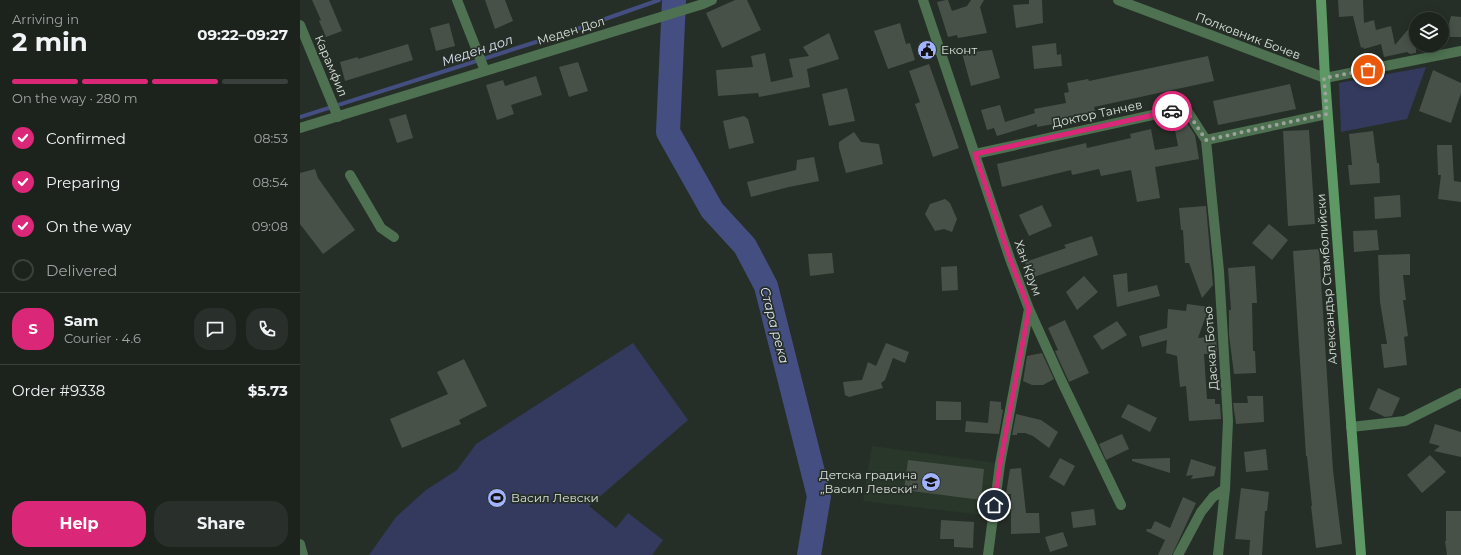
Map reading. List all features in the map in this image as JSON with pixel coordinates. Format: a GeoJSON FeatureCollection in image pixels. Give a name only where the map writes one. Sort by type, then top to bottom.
{"type":"FeatureCollection","features":[{"type":"Feature","properties":{"kind":"street"},"geometry":{"type":"LineString","coordinates":[[457,0],[482,64]]}},
{"type":"Feature","properties":{"kind":"street","name":"Хан Крум"},"geometry":{"type":"LineString","coordinates":[[923,0],[1010,259],[1029,309],[1000,464],[988,555]]}},
{"type":"Feature","properties":{"kind":"street","name":"Полковник Бочев"},"geometry":{"type":"LineString","coordinates":[[1118,0],[1324,78]]}},
{"type":"Feature","properties":{"kind":"street","name":"Александър Стамболийски"},"geometry":{"type":"LineString","coordinates":[[1321,0],[1324,78],[1361,555]]}},
{"type":"Feature","properties":{"kind":"street","name":"Меден Дол"},"geometry":{"type":"LineString","coordinates":[[300,128],[482,64],[624,28],[708,2]]}},
{"type":"Feature","properties":{"kind":"street","name":"Карамфил"},"geometry":{"type":"LineString","coordinates":[[300,25],[337,114]]}},
{"type":"Feature","properties":{"kind":"street"},"geometry":{"type":"LineString","coordinates":[[1324,78],[1461,51]]}},
{"type":"Feature","properties":{"kind":"street","name":"Доктор Танчев"},"geometry":{"type":"LineString","coordinates":[[975,154],[1180,109],[1186,110],[1206,140]]}},
{"type":"Feature","properties":{"kind":"street"},"geometry":{"type":"LineString","coordinates":[[1206,140],[1327,114]]}},
{"type":"Feature","properties":{"kind":"street","name":"Даскал Ботьо"},"geometry":{"type":"LineString","coordinates":[[1206,140],[1219,271],[1228,421],[1225,489],[1218,555]]}},
{"type":"Feature","properties":{"kind":"street"},"geometry":{"type":"LineString","coordinates":[[350,175],[381,228],[394,237]]}},
{"type":"Feature","properties":{"kind":"street"},"geometry":{"type":"LineString","coordinates":[[1029,309],[1121,505]]}},
{"type":"Feature","properties":{"kind":"street"},"geometry":{"type":"LineString","coordinates":[[1351,427],[1405,421],[1461,393]]}},
{"type":"Feature","properties":{"kind":"street"},"geometry":{"type":"LineString","coordinates":[[1178,555],[1201,512],[1213,497],[1225,489]]}},
{"type":"Feature","properties":{"kind":"street"},"geometry":{"type":"LineString","coordinates":[[300,544],[303,555]]}},
{"type":"Feature","properties":{"kind":"shaded area"},"geometry":{"type":"Polygon","coordinates":[[[1426,67],[1407,119],[1341,132],[1339,83],[1426,67]]]}},
{"type":"Feature","properties":{"kind":"shaded area"},"geometry":{"type":"Polygon","coordinates":[[[633,343],[688,420],[589,506],[616,528],[628,513],[663,540],[652,555],[369,555],[396,517],[426,490],[457,470],[476,444],[633,343]]]}},
{"type":"Feature","properties":{"kind":"shaded area","name":"Детска градина „Васил Левски“"},"geometry":{"type":"Polygon","coordinates":[[[872,446],[997,463],[992,516],[863,501],[872,446]]]}},
{"type":"Feature","properties":{"kind":"building"},"geometry":{"type":"Polygon","coordinates":[[[312,0],[329,0],[342,31],[326,37],[319,21],[321,20],[312,0]]]}},
{"type":"Feature","properties":{"kind":"building"},"geometry":{"type":"Polygon","coordinates":[[[485,0],[505,0],[513,21],[495,29],[485,0]]]}},
{"type":"Feature","properties":{"kind":"building"},"geometry":{"type":"Polygon","coordinates":[[[735,0],[747,0],[761,30],[722,48],[706,13],[735,0]]]}},
{"type":"Feature","properties":{"kind":"building"},"geometry":{"type":"Polygon","coordinates":[[[948,0],[952,11],[967,6],[971,0],[984,0],[980,7],[987,33],[958,38],[957,35],[948,37],[937,2],[948,0]]]}},
{"type":"Feature","properties":{"kind":"building"},"geometry":{"type":"Polygon","coordinates":[[[1029,0],[1042,0],[1043,23],[1016,28],[1013,5],[1029,4],[1029,0]]]}},
{"type":"Feature","properties":{"kind":"building"},"geometry":{"type":"Polygon","coordinates":[[[1338,0],[1363,0],[1364,23],[1374,20],[1376,30],[1391,26],[1395,45],[1409,28],[1409,52],[1416,53],[1410,54],[1407,52],[1384,57],[1381,44],[1364,49],[1363,47],[1361,48],[1353,16],[1339,17],[1338,0]]]}},
{"type":"Feature","properties":{"kind":"building"},"geometry":{"type":"Polygon","coordinates":[[[1451,16],[1461,17],[1461,37],[1450,37],[1449,23],[1451,16]]]}},
{"type":"Feature","properties":{"kind":"building"},"geometry":{"type":"Polygon","coordinates":[[[449,23],[455,46],[436,51],[430,28],[449,23]]]}},
{"type":"Feature","properties":{"kind":"building"},"geometry":{"type":"Polygon","coordinates":[[[900,23],[906,44],[910,43],[915,60],[888,69],[874,31],[900,23]]]}},
{"type":"Feature","properties":{"kind":"building"},"geometry":{"type":"Polygon","coordinates":[[[829,33],[839,59],[807,69],[810,87],[759,97],[758,93],[718,96],[716,70],[753,67],[751,56],[765,53],[771,82],[793,77],[789,59],[809,56],[803,47],[829,33]]]}},
{"type":"Feature","properties":{"kind":"building"},"geometry":{"type":"Polygon","coordinates":[[[1056,43],[1057,55],[1061,54],[1062,66],[1034,69],[1032,46],[1056,43]]]}},
{"type":"Feature","properties":{"kind":"building"},"geometry":{"type":"Polygon","coordinates":[[[408,44],[413,60],[345,81],[340,62],[358,57],[358,59],[408,44]]]}},
{"type":"Feature","properties":{"kind":"building"},"geometry":{"type":"Polygon","coordinates":[[[992,50],[1000,78],[971,86],[962,53],[992,50]]]}},
{"type":"Feature","properties":{"kind":"building"},"geometry":{"type":"Polygon","coordinates":[[[1208,56],[1214,81],[1094,107],[1095,111],[1088,113],[1089,116],[1037,127],[1037,124],[997,136],[994,128],[987,130],[981,110],[1000,105],[1005,122],[1035,113],[1034,109],[1066,103],[1064,93],[1069,92],[1067,83],[1088,79],[1089,81],[1208,56]]]}},
{"type":"Feature","properties":{"kind":"building"},"geometry":{"type":"Polygon","coordinates":[[[578,62],[588,91],[569,97],[559,67],[578,62]]]}},
{"type":"Feature","properties":{"kind":"building"},"geometry":{"type":"Polygon","coordinates":[[[929,64],[959,148],[933,157],[915,104],[920,102],[909,71],[929,64]]]}},
{"type":"Feature","properties":{"kind":"building"},"geometry":{"type":"Polygon","coordinates":[[[1433,70],[1461,83],[1461,93],[1451,123],[1419,111],[1433,70]]]}},
{"type":"Feature","properties":{"kind":"building"},"geometry":{"type":"Polygon","coordinates":[[[536,76],[542,95],[511,105],[514,114],[497,120],[486,85],[503,80],[505,86],[536,76]]]}},
{"type":"Feature","properties":{"kind":"building"},"geometry":{"type":"Polygon","coordinates":[[[1290,84],[1296,109],[1218,125],[1213,101],[1290,84]]]}},
{"type":"Feature","properties":{"kind":"building"},"geometry":{"type":"Polygon","coordinates":[[[847,88],[855,121],[829,126],[822,94],[847,88]]]}},
{"type":"Feature","properties":{"kind":"building"},"geometry":{"type":"Polygon","coordinates":[[[406,114],[413,138],[397,143],[389,119],[406,114]]]}},
{"type":"Feature","properties":{"kind":"building"},"geometry":{"type":"Polygon","coordinates":[[[744,116],[748,119],[754,143],[729,149],[723,121],[744,116]]]}},
{"type":"Feature","properties":{"kind":"building"},"geometry":{"type":"Polygon","coordinates":[[[1187,123],[1195,135],[1199,159],[1155,167],[1160,198],[1137,202],[1131,170],[1101,176],[1099,169],[1072,175],[1071,170],[1002,187],[997,164],[1086,143],[1087,148],[1131,138],[1130,134],[1151,129],[1155,150],[1178,146],[1174,125],[1187,123]]]}},
{"type":"Feature","properties":{"kind":"building"},"geometry":{"type":"Polygon","coordinates":[[[1309,130],[1315,224],[1288,226],[1283,131],[1309,130]]]}},
{"type":"Feature","properties":{"kind":"building"},"geometry":{"type":"Polygon","coordinates":[[[1373,131],[1377,163],[1379,163],[1380,183],[1350,185],[1348,165],[1352,165],[1349,134],[1373,131]]]}},
{"type":"Feature","properties":{"kind":"building"},"geometry":{"type":"Polygon","coordinates":[[[854,132],[861,142],[879,144],[883,164],[846,173],[839,148],[839,142],[854,132]]]}},
{"type":"Feature","properties":{"kind":"building"},"geometry":{"type":"Polygon","coordinates":[[[1437,145],[1452,145],[1454,181],[1461,182],[1461,202],[1438,199],[1441,175],[1438,175],[1437,145]]]}},
{"type":"Feature","properties":{"kind":"building"},"geometry":{"type":"Polygon","coordinates":[[[814,157],[819,181],[751,197],[747,182],[796,170],[797,160],[814,157]]]}},
{"type":"Feature","properties":{"kind":"building"},"geometry":{"type":"Polygon","coordinates":[[[315,169],[318,178],[355,230],[323,254],[300,224],[300,173],[315,169]]]}},
{"type":"Feature","properties":{"kind":"building"},"geometry":{"type":"Polygon","coordinates":[[[1400,195],[1401,217],[1375,219],[1374,197],[1400,195]]]}},
{"type":"Feature","properties":{"kind":"building"},"geometry":{"type":"Polygon","coordinates":[[[945,199],[950,203],[957,219],[952,232],[944,229],[935,231],[925,214],[930,204],[945,199]]]}},
{"type":"Feature","properties":{"kind":"building"},"geometry":{"type":"Polygon","coordinates":[[[1042,205],[1052,226],[1029,236],[1019,215],[1042,205]]]}},
{"type":"Feature","properties":{"kind":"building"},"geometry":{"type":"Polygon","coordinates":[[[1206,206],[1213,285],[1202,298],[1189,263],[1185,263],[1183,230],[1181,230],[1179,208],[1206,206]]]}},
{"type":"Feature","properties":{"kind":"building"},"geometry":{"type":"Polygon","coordinates":[[[1269,224],[1288,240],[1272,260],[1252,243],[1269,224]]]}},
{"type":"Feature","properties":{"kind":"building"},"geometry":{"type":"Polygon","coordinates":[[[1377,230],[1379,250],[1354,252],[1353,231],[1377,230]]]}},
{"type":"Feature","properties":{"kind":"building"},"geometry":{"type":"Polygon","coordinates":[[[1092,236],[1098,255],[1031,278],[1025,262],[1066,248],[1064,245],[1092,236]]]}},
{"type":"Feature","properties":{"kind":"building"},"geometry":{"type":"Polygon","coordinates":[[[1319,249],[1333,470],[1342,544],[1316,548],[1306,456],[1293,251],[1319,249]]]}},
{"type":"Feature","properties":{"kind":"building"},"geometry":{"type":"Polygon","coordinates":[[[832,253],[834,273],[810,276],[808,254],[832,253]]]}},
{"type":"Feature","properties":{"kind":"building"},"geometry":{"type":"Polygon","coordinates":[[[1410,254],[1410,275],[1403,275],[1406,300],[1403,300],[1408,336],[1404,337],[1407,365],[1384,368],[1381,344],[1387,344],[1380,302],[1378,255],[1410,254]]]}},
{"type":"Feature","properties":{"kind":"building"},"geometry":{"type":"Polygon","coordinates":[[[957,266],[958,290],[942,291],[941,267],[957,266]]]}},
{"type":"Feature","properties":{"kind":"building"},"geometry":{"type":"Polygon","coordinates":[[[1255,266],[1257,303],[1252,303],[1253,351],[1255,351],[1256,373],[1234,374],[1229,335],[1229,310],[1231,310],[1228,268],[1255,266]]]}},
{"type":"Feature","properties":{"kind":"building"},"geometry":{"type":"Polygon","coordinates":[[[1127,273],[1128,292],[1157,285],[1160,296],[1117,307],[1113,275],[1127,273]]]}},
{"type":"Feature","properties":{"kind":"building"},"geometry":{"type":"Polygon","coordinates":[[[1084,276],[1098,292],[1077,310],[1066,292],[1084,276]]]}},
{"type":"Feature","properties":{"kind":"building"},"geometry":{"type":"Polygon","coordinates":[[[1187,304],[1209,307],[1198,338],[1216,336],[1217,353],[1204,354],[1207,399],[1215,399],[1215,404],[1220,404],[1221,419],[1189,421],[1186,386],[1180,387],[1177,356],[1166,353],[1167,340],[1142,347],[1139,336],[1167,328],[1168,309],[1186,311],[1187,304]]]}},
{"type":"Feature","properties":{"kind":"building"},"geometry":{"type":"Polygon","coordinates":[[[1065,320],[1089,373],[1069,382],[1055,351],[1058,350],[1048,328],[1065,320]]]}},
{"type":"Feature","properties":{"kind":"building"},"geometry":{"type":"Polygon","coordinates":[[[1117,321],[1127,335],[1102,350],[1093,336],[1117,321]]]}},
{"type":"Feature","properties":{"kind":"building"},"geometry":{"type":"Polygon","coordinates":[[[886,343],[909,352],[905,363],[893,358],[885,380],[881,383],[883,388],[849,397],[845,395],[843,382],[862,380],[868,362],[876,366],[886,343]]]}},
{"type":"Feature","properties":{"kind":"building"},"geometry":{"type":"Polygon","coordinates":[[[1042,353],[1054,379],[1043,385],[1032,385],[1023,381],[1027,356],[1042,353]]]}},
{"type":"Feature","properties":{"kind":"building"},"geometry":{"type":"Polygon","coordinates":[[[464,359],[487,406],[459,420],[461,424],[402,448],[390,419],[448,394],[437,372],[464,359]]]}},
{"type":"Feature","properties":{"kind":"building"},"geometry":{"type":"Polygon","coordinates":[[[1378,388],[1400,398],[1392,416],[1385,417],[1369,409],[1378,388]]]}},
{"type":"Feature","properties":{"kind":"building"},"geometry":{"type":"Polygon","coordinates":[[[1247,396],[1263,396],[1264,422],[1236,424],[1233,403],[1248,403],[1247,396]]]}},
{"type":"Feature","properties":{"kind":"building"},"geometry":{"type":"Polygon","coordinates":[[[936,401],[961,402],[961,420],[936,420],[936,401]]]}},
{"type":"Feature","properties":{"kind":"building"},"geometry":{"type":"Polygon","coordinates":[[[990,401],[1001,402],[1001,409],[1003,410],[999,434],[965,432],[966,421],[988,423],[990,401]]]}},
{"type":"Feature","properties":{"kind":"building"},"geometry":{"type":"Polygon","coordinates":[[[1128,404],[1157,418],[1150,432],[1121,417],[1128,404]]]}},
{"type":"Feature","properties":{"kind":"building"},"geometry":{"type":"Polygon","coordinates":[[[1016,414],[1041,420],[1058,432],[1049,448],[1033,436],[1025,433],[1017,433],[1017,435],[1012,435],[1016,414]]]}},
{"type":"Feature","properties":{"kind":"building"},"geometry":{"type":"Polygon","coordinates":[[[1435,424],[1461,432],[1461,457],[1434,451],[1440,446],[1429,443],[1435,424]]]}},
{"type":"Feature","properties":{"kind":"building"},"geometry":{"type":"Polygon","coordinates":[[[1122,434],[1129,449],[1106,460],[1099,444],[1122,434]]]}},
{"type":"Feature","properties":{"kind":"building"},"geometry":{"type":"Polygon","coordinates":[[[1266,449],[1268,470],[1246,472],[1244,452],[1266,449]]]}},
{"type":"Feature","properties":{"kind":"building"},"geometry":{"type":"Polygon","coordinates":[[[1430,455],[1446,472],[1422,493],[1407,475],[1430,455]]]}},
{"type":"Feature","properties":{"kind":"building"},"geometry":{"type":"Polygon","coordinates":[[[1060,458],[1075,466],[1064,486],[1049,477],[1060,458]]]}},
{"type":"Feature","properties":{"kind":"building"},"geometry":{"type":"Polygon","coordinates":[[[1170,458],[1170,473],[1132,461],[1132,459],[1170,458]]]}},
{"type":"Feature","properties":{"kind":"building"},"geometry":{"type":"Polygon","coordinates":[[[1191,459],[1216,467],[1214,476],[1191,479],[1193,475],[1186,476],[1191,459]]]}},
{"type":"Feature","properties":{"kind":"building"},"geometry":{"type":"Polygon","coordinates":[[[908,460],[984,469],[981,500],[904,490],[908,460]]]}},
{"type":"Feature","properties":{"kind":"building"},"geometry":{"type":"Polygon","coordinates":[[[1021,468],[1026,513],[1039,513],[1040,533],[1011,534],[1011,494],[1006,494],[1010,469],[1021,468]]]}},
{"type":"Feature","properties":{"kind":"building"},"geometry":{"type":"Polygon","coordinates":[[[1241,488],[1269,492],[1267,511],[1265,511],[1262,555],[1249,555],[1250,540],[1235,539],[1241,488]]]}},
{"type":"Feature","properties":{"kind":"building"},"geometry":{"type":"Polygon","coordinates":[[[1183,497],[1196,503],[1172,555],[1158,555],[1165,540],[1146,531],[1147,529],[1151,529],[1155,521],[1170,528],[1183,497]]]}},
{"type":"Feature","properties":{"kind":"building"},"geometry":{"type":"Polygon","coordinates":[[[1094,509],[1096,525],[1073,528],[1071,512],[1094,509]]]}},
{"type":"Feature","properties":{"kind":"building"},"geometry":{"type":"Polygon","coordinates":[[[1446,511],[1461,511],[1461,555],[1447,555],[1445,541],[1446,511]]]}},
{"type":"Feature","properties":{"kind":"building"},"geometry":{"type":"Polygon","coordinates":[[[941,520],[974,522],[973,548],[954,547],[954,539],[940,539],[941,520]]]}},
{"type":"Feature","properties":{"kind":"building"},"geometry":{"type":"Polygon","coordinates":[[[1063,532],[1068,546],[1050,552],[1045,537],[1063,532]]]}},
{"type":"Feature","properties":{"kind":"waterway","name":"Меден дол"},"geometry":{"type":"LineString","coordinates":[[300,117],[574,30],[659,0]]}},
{"type":"Feature","properties":{"kind":"waterway","name":"Стара река"},"geometry":{"type":"LineString","coordinates":[[674,0],[668,132],[712,210],[745,246],[766,286],[819,496],[809,555]]}},
{"type":"Feature","properties":{"kind":"way so far"},"geometry":{"type":"LineString","coordinates":[[1172,111],[1180,109],[1186,110],[1206,140],[1327,114],[1324,78],[1368,70]]}},
{"type":"Feature","properties":{"kind":"place","name":"Еконт"},"geometry":{"type":"Point","coordinates":[927,50]}},
{"type":"Feature","properties":{"kind":"place","name":"Детска градина „Васил Левски“"},"geometry":{"type":"Point","coordinates":[931,482]}},
{"type":"Feature","properties":{"kind":"place","name":"Васил Левски"},"geometry":{"type":"Point","coordinates":[497,498]}},
{"type":"Feature","properties":{"kind":"route"},"geometry":{"type":"LineString","coordinates":[[994,505],[1000,464],[1029,309],[1010,259],[975,154],[1172,111]]}}]}
